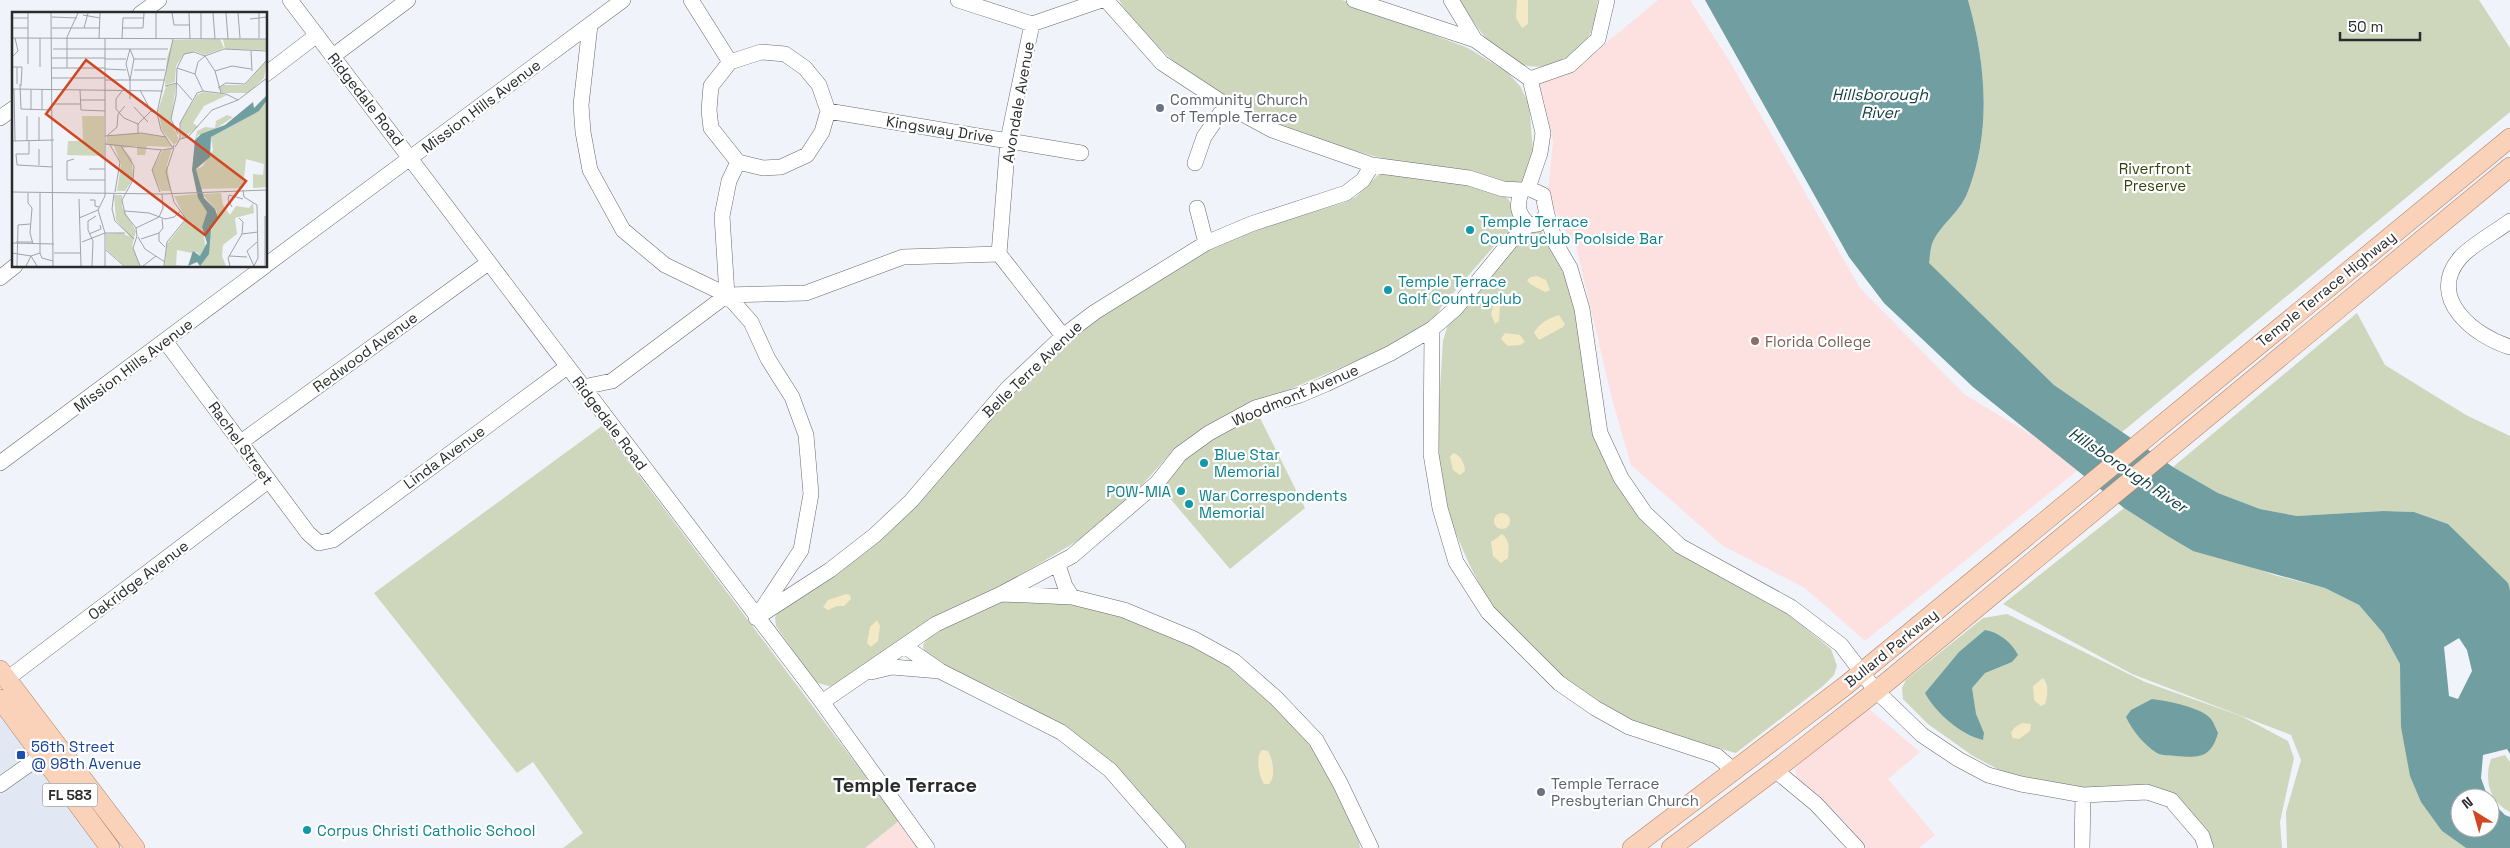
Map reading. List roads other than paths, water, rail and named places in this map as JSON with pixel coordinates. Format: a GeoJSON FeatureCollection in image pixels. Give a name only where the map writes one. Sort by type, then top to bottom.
{"type":"FeatureCollection","features":[{"type":"Feature","properties":{"kind":"main road","name":"Temple Terrace Highway"},"geometry":{"type":"LineString","coordinates":[[2142,440],[2510,138]]}},
{"type":"Feature","properties":{"kind":"main road","name":"Temple Terrace Highway"},"geometry":{"type":"LineString","coordinates":[[2164,453],[2510,167]]}},
{"type":"Feature","properties":{"kind":"main road","name":"Bullard Parkway"},"geometry":{"type":"LineString","coordinates":[[1632,848],[1862,672],[2142,440]]}},
{"type":"Feature","properties":{"kind":"main road","name":"Bullard Parkway"},"geometry":{"type":"LineString","coordinates":[[1671,848],[1876,691],[2164,453]]}},
{"type":"Feature","properties":{"kind":"main road","name":"FL 583"},"geometry":{"type":"LineString","coordinates":[[4,675],[130,841]]}},
{"type":"Feature","properties":{"kind":"main road","name":"FL 583"},"geometry":{"type":"LineString","coordinates":[[0,699],[40,756],[110,848]]}},
{"type":"Feature","properties":{"kind":"main road"},"geometry":{"type":"LineString","coordinates":[[40,756],[56,744]]}},
{"type":"Feature","properties":{"kind":"main road"},"geometry":{"type":"LineString","coordinates":[[110,848],[130,841]]}},
{"type":"Feature","properties":{"kind":"street"},"geometry":{"type":"LineString","coordinates":[[143,12],[159,0]]}},
{"type":"Feature","properties":{"kind":"street","name":"Ridgedale Road"},"geometry":{"type":"LineString","coordinates":[[290,0],[411,157],[488,263],[756,618],[822,702],[920,845]]}},
{"type":"Feature","properties":{"kind":"street"},"geometry":{"type":"LineString","coordinates":[[333,56],[408,0]]}},
{"type":"Feature","properties":{"kind":"street","name":"Mission Hills Avenue"},"geometry":{"type":"LineString","coordinates":[[268,264],[623,0]]}},
{"type":"Feature","properties":{"kind":"street"},"geometry":{"type":"LineString","coordinates":[[691,0],[730,62]]}},
{"type":"Feature","properties":{"kind":"street"},"geometry":{"type":"LineString","coordinates":[[958,0],[1032,24]]}},
{"type":"Feature","properties":{"kind":"street","name":"Avondale Avenue"},"geometry":{"type":"LineString","coordinates":[[999,254],[1008,140],[1032,24],[1102,0]]}},
{"type":"Feature","properties":{"kind":"street"},"geometry":{"type":"LineString","coordinates":[[1106,0],[1162,63],[1226,106],[1272,130],[1372,165],[1469,178],[1503,189],[1525,189],[1543,195]]}},
{"type":"Feature","properties":{"kind":"street"},"geometry":{"type":"LineString","coordinates":[[1354,0],[1475,40],[1530,79],[1542,133],[1540,153],[1543,195],[1530,217]]}},
{"type":"Feature","properties":{"kind":"street"},"geometry":{"type":"LineString","coordinates":[[1451,0],[1475,40]]}},
{"type":"Feature","properties":{"kind":"street"},"geometry":{"type":"LineString","coordinates":[[1530,79],[1570,65],[1598,39],[1607,0]]}},
{"type":"Feature","properties":{"kind":"street"},"geometry":{"type":"LineString","coordinates":[[590,25],[581,105],[583,132],[590,170],[623,230],[665,265],[727,295],[751,322],[768,359],[792,398],[806,435],[811,494],[801,550],[756,618]]}},
{"type":"Feature","properties":{"kind":"street"},"geometry":{"type":"LineString","coordinates":[[268,72],[317,35]]}},
{"type":"Feature","properties":{"kind":"street"},"geometry":{"type":"LineString","coordinates":[[761,52],[785,54],[805,68],[819,85],[828,111],[822,132],[807,155],[780,167],[763,168],[738,162],[711,128],[709,110],[711,86],[730,62],[761,52]]}},
{"type":"Feature","properties":{"kind":"street"},"geometry":{"type":"LineString","coordinates":[[1196,163],[1204,137],[1226,106]]}},
{"type":"Feature","properties":{"kind":"street"},"geometry":{"type":"LineString","coordinates":[[0,118],[12,109]]}},
{"type":"Feature","properties":{"kind":"street","name":"Kingsway Drive"},"geometry":{"type":"LineString","coordinates":[[828,111],[1082,153]]}},
{"type":"Feature","properties":{"kind":"street","name":"Woodmont Avenue"},"geometry":{"type":"LineString","coordinates":[[822,702],[936,624],[1058,565],[1116,520],[1156,482],[1180,454],[1209,434],[1255,408],[1300,395],[1326,384],[1391,353],[1432,329],[1456,308],[1530,217],[1525,189],[1540,153]]}},
{"type":"Feature","properties":{"kind":"street"},"geometry":{"type":"LineString","coordinates":[[727,295],[722,216],[729,181],[738,162]]}},
{"type":"Feature","properties":{"kind":"street","name":"Belle Terre Avenue"},"geometry":{"type":"LineString","coordinates":[[756,618],[830,570],[876,535],[911,501],[1007,389],[1062,336],[1123,293],[1206,243],[1251,224],[1346,192],[1363,180],[1372,165]]}},
{"type":"Feature","properties":{"kind":"street"},"geometry":{"type":"LineString","coordinates":[[1503,189],[1556,244],[1570,268],[1582,309],[1600,433],[1621,478],[1646,513],[1680,546],[1791,607],[1841,645],[1876,691],[1922,734],[1958,759],[1988,775],[2021,784],[2083,795],[2146,792],[2171,800],[2202,836],[2206,848]]}},
{"type":"Feature","properties":{"kind":"street"},"geometry":{"type":"LineString","coordinates":[[1197,208],[1206,243]]}},
{"type":"Feature","properties":{"kind":"street"},"geometry":{"type":"LineString","coordinates":[[2510,222],[2461,256],[2452,268],[2449,289],[2453,305],[2462,318],[2492,341],[2510,347]]}},
{"type":"Feature","properties":{"kind":"street"},"geometry":{"type":"LineString","coordinates":[[583,387],[612,381],[727,295],[806,293],[903,257],[999,254],[1062,336]]}},
{"type":"Feature","properties":{"kind":"street","name":"Redwood Avenue"},"geometry":{"type":"LineString","coordinates":[[241,442],[488,263]]}},
{"type":"Feature","properties":{"kind":"street"},"geometry":{"type":"LineString","coordinates":[[0,278],[12,268]]}},
{"type":"Feature","properties":{"kind":"street","name":"Mission Hills Avenue"},"geometry":{"type":"LineString","coordinates":[[0,463],[263,268]]}},
{"type":"Feature","properties":{"kind":"street"},"geometry":{"type":"LineString","coordinates":[[1432,329],[1430,454],[1440,508],[1456,562],[1488,612],[1559,683],[1595,708],[1629,726],[1717,756],[1734,771]]}},
{"type":"Feature","properties":{"kind":"street","name":"Rachel Street"},"geometry":{"type":"LineString","coordinates":[[165,341],[308,533],[319,543]]}},
{"type":"Feature","properties":{"kind":"street","name":"Linda Avenue"},"geometry":{"type":"LineString","coordinates":[[319,543],[333,540],[566,367]]}},
{"type":"Feature","properties":{"kind":"street","name":"Oakridge Avenue"},"geometry":{"type":"LineString","coordinates":[[4,675],[268,480]]}},
{"type":"Feature","properties":{"kind":"street"},"geometry":{"type":"LineString","coordinates":[[1058,565],[1065,586],[1072,597]]}},
{"type":"Feature","properties":{"kind":"street"},"geometry":{"type":"LineString","coordinates":[[1001,594],[1072,597],[1124,610],[1194,639],[1234,661],[1276,698],[1316,740],[1340,783],[1371,848]]}},
{"type":"Feature","properties":{"kind":"street"},"geometry":{"type":"LineString","coordinates":[[904,646],[940,671],[1061,732],[1110,770],[1178,848]]}},
{"type":"Feature","properties":{"kind":"street"},"geometry":{"type":"LineString","coordinates":[[863,674],[892,667],[940,671]]}},
{"type":"Feature","properties":{"kind":"street"},"geometry":{"type":"LineString","coordinates":[[0,785],[40,756]]}},
{"type":"Feature","properties":{"kind":"street"},"geometry":{"type":"LineString","coordinates":[[1775,770],[1816,804],[1856,848]]}},
{"type":"Feature","properties":{"kind":"street"},"geometry":{"type":"LineString","coordinates":[[2082,848],[2083,795]]}},
{"type":"Feature","properties":{"kind":"water","name":"Hillsborough River"},"geometry":{"type":"Polygon","coordinates":[[[1705,0],[1968,0],[1979,48],[1984,97],[1980,146],[1967,194],[1935,237],[1931,246],[1929,263],[2054,385],[2173,467],[2218,493],[2260,509],[2297,516],[2383,511],[2414,512],[2448,524],[2508,583],[2510,590],[2510,754],[2507,749],[2483,755],[2481,778],[2484,788],[2450,788],[2450,837],[2442,831],[2421,802],[2410,776],[2401,727],[2400,664],[2383,633],[2359,605],[2325,588],[2193,551],[2166,535],[2124,508],[1973,387],[1884,303],[1849,257],[1705,0]],[[2459,638],[2444,647],[2449,696],[2458,699],[2472,671],[2467,650],[2459,638]]]}},
{"type":"Feature","properties":{"kind":"water"},"geometry":{"type":"Polygon","coordinates":[[[1985,630],[1995,633],[2004,639],[2018,655],[2012,662],[1985,673],[1972,688],[1976,714],[1984,733],[1983,740],[1966,733],[1950,722],[1935,708],[1925,693],[1959,652],[1985,630]]]}},
{"type":"Feature","properties":{"kind":"water"},"geometry":{"type":"Polygon","coordinates":[[[2152,699],[2183,705],[2206,715],[2212,721],[2218,733],[2208,752],[2191,757],[2161,755],[2152,750],[2139,737],[2126,717],[2131,710],[2152,699]]]}},
{"type":"Feature","properties":{"kind":"water","name":"Hillsborough River"},"geometry":{"type":"Polygon","coordinates":[[[2500,810],[2510,817],[2510,848],[2466,848],[2452,838],[2500,838],[2500,810]]]}},
{"type":"Feature","properties":{"kind":"place","name":"Community Church of Temple Terrace"},"geometry":{"type":"Point","coordinates":[1160,108]}},
{"type":"Feature","properties":{"kind":"place","name":"Temple Terrace Countryclub Poolside Bar"},"geometry":{"type":"Point","coordinates":[1470,230]}},
{"type":"Feature","properties":{"kind":"place","name":"Temple Terrace Golf Countryclub"},"geometry":{"type":"Point","coordinates":[1388,290]}},
{"type":"Feature","properties":{"kind":"place","name":"Florida College"},"geometry":{"type":"Point","coordinates":[1755,341]}},
{"type":"Feature","properties":{"kind":"place","name":"Blue Star Memorial"},"geometry":{"type":"Point","coordinates":[1204,463]}},
{"type":"Feature","properties":{"kind":"place","name":"POW-MIA"},"geometry":{"type":"Point","coordinates":[1181,491]}},
{"type":"Feature","properties":{"kind":"place","name":"War Correspondents Memorial"},"geometry":{"type":"Point","coordinates":[1189,504]}},
{"type":"Feature","properties":{"kind":"place","name":"56th Street @ 98th Avenue"},"geometry":{"type":"Point","coordinates":[21,755]}},
{"type":"Feature","properties":{"kind":"place","name":"Temple Terrace Presbyterian Church"},"geometry":{"type":"Point","coordinates":[1541,792]}},
{"type":"Feature","properties":{"kind":"place","name":"Corpus Christi Catholic School"},"geometry":{"type":"Point","coordinates":[307,830]}},
{"type":"Feature","properties":{"kind":"district","name":"Temple Terrace"},"geometry":{"type":"Point","coordinates":[905,785]}},
{"type":"Feature","properties":{"kind":"park label","name":"Riverfront Preserve"},"geometry":{"type":"Point","coordinates":[2155,176]}}]}
